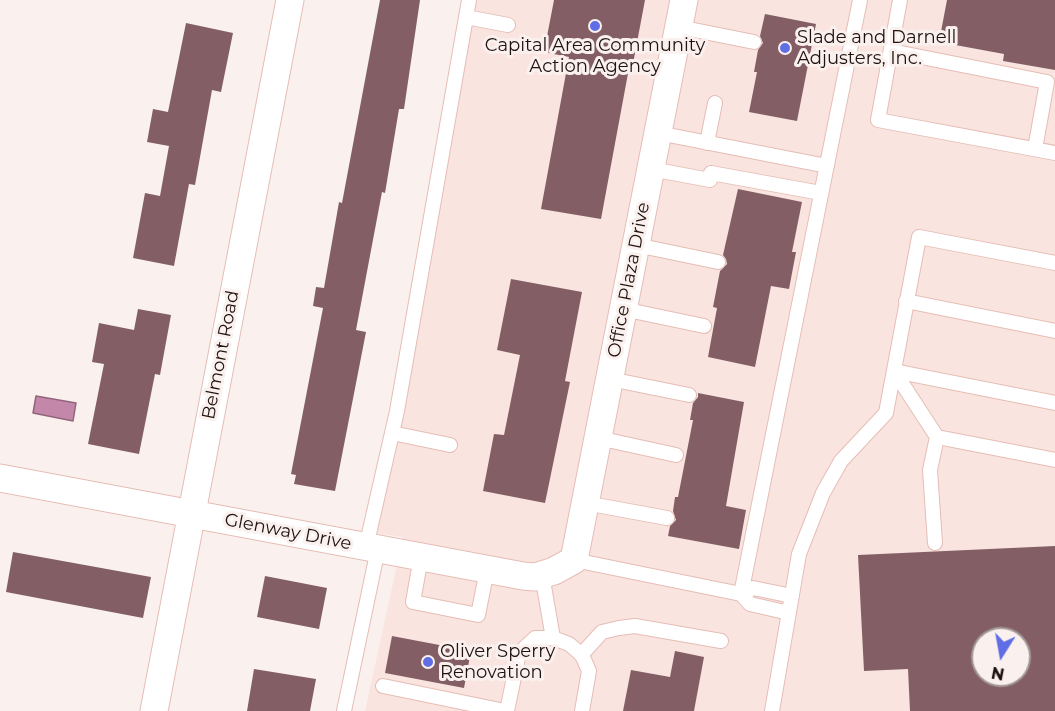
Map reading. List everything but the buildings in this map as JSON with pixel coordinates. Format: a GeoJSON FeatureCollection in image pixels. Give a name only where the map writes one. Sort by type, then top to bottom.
{"type":"FeatureCollection","features":[{"type":"Feature","properties":{"kind":"street","name":"Belmont Road"},"geometry":{"type":"LineString","coordinates":[[153,711],[290,0]]}},
{"type":"Feature","properties":{"kind":"street","name":"Office Plaza Drive"},"geometry":{"type":"LineString","coordinates":[[574,560],[684,0]]}},
{"type":"Feature","properties":{"kind":"street","name":"Glenway Drive"},"geometry":{"type":"LineString","coordinates":[[0,478],[523,576],[542,575],[574,560]]}},
{"type":"Feature","properties":{"kind":"lane"},"geometry":{"type":"LineString","coordinates":[[344,711],[469,0]]}},
{"type":"Feature","properties":{"kind":"lane"},"geometry":{"type":"LineString","coordinates":[[741,594],[860,0]]}},
{"type":"Feature","properties":{"kind":"lane"},"geometry":{"type":"LineString","coordinates":[[900,0],[878,120],[1055,153]]}},
{"type":"Feature","properties":{"kind":"lane"},"geometry":{"type":"LineString","coordinates":[[466,17],[508,25]]}},
{"type":"Feature","properties":{"kind":"lane"},"geometry":{"type":"LineString","coordinates":[[679,27],[754,42]]}},
{"type":"Feature","properties":{"kind":"lane"},"geometry":{"type":"LineString","coordinates":[[891,51],[1047,82],[1035,149]]}},
{"type":"Feature","properties":{"kind":"lane"},"geometry":{"type":"LineString","coordinates":[[707,143],[715,103]]}},
{"type":"Feature","properties":{"kind":"lane"},"geometry":{"type":"LineString","coordinates":[[658,134],[826,166]]}},
{"type":"Feature","properties":{"kind":"lane"},"geometry":{"type":"LineString","coordinates":[[651,169],[710,180],[711,173],[821,193]]}},
{"type":"Feature","properties":{"kind":"lane"},"geometry":{"type":"LineString","coordinates":[[772,711],[799,554],[823,493],[841,461],[886,413],[919,237],[1055,263]]}},
{"type":"Feature","properties":{"kind":"lane"},"geometry":{"type":"LineString","coordinates":[[636,245],[718,262]]}},
{"type":"Feature","properties":{"kind":"lane"},"geometry":{"type":"LineString","coordinates":[[906,301],[1055,331]]}},
{"type":"Feature","properties":{"kind":"lane"},"geometry":{"type":"LineString","coordinates":[[623,309],[704,326]]}},
{"type":"Feature","properties":{"kind":"lane"},"geometry":{"type":"LineString","coordinates":[[894,371],[1055,403]]}},
{"type":"Feature","properties":{"kind":"lane"},"geometry":{"type":"LineString","coordinates":[[894,371],[937,437],[930,470],[935,543]]}},
{"type":"Feature","properties":{"kind":"lane"},"geometry":{"type":"LineString","coordinates":[[610,379],[688,395]]}},
{"type":"Feature","properties":{"kind":"lane"},"geometry":{"type":"LineString","coordinates":[[392,433],[450,445]]}},
{"type":"Feature","properties":{"kind":"lane"},"geometry":{"type":"LineString","coordinates":[[937,437],[1055,460]]}},
{"type":"Feature","properties":{"kind":"lane"},"geometry":{"type":"LineString","coordinates":[[598,438],[676,455]]}},
{"type":"Feature","properties":{"kind":"lane"},"geometry":{"type":"LineString","coordinates":[[585,503],[667,518]]}},
{"type":"Feature","properties":{"kind":"lane"},"geometry":{"type":"LineString","coordinates":[[421,557],[413,602],[478,615],[487,570]]}},
{"type":"Feature","properties":{"kind":"lane"},"geometry":{"type":"LineString","coordinates":[[574,560],[741,594],[750,604],[789,613]]}},
{"type":"Feature","properties":{"kind":"lane"},"geometry":{"type":"LineString","coordinates":[[542,575],[553,638]]}},
{"type":"Feature","properties":{"kind":"lane"},"geometry":{"type":"LineString","coordinates":[[741,594],[753,588],[792,596]]}},
{"type":"Feature","properties":{"kind":"lane"},"geometry":{"type":"LineString","coordinates":[[581,655],[602,632],[635,626],[721,641]]}},
{"type":"Feature","properties":{"kind":"lane"},"geometry":{"type":"LineString","coordinates":[[383,687],[506,711],[519,653],[536,638],[553,638],[569,644],[581,655],[589,671],[582,711]]}},
{"type":"Feature","properties":{"kind":"shaded area"},"geometry":{"type":"Polygon","coordinates":[[[469,0],[1055,0],[1055,711],[365,711],[403,537],[376,533],[469,0]]]}},
{"type":"Feature","properties":{"kind":"shaded area"},"geometry":{"type":"Polygon","coordinates":[[[36,396],[76,403],[73,421],[33,413],[36,396]]]}},
{"type":"Feature","properties":{"kind":"place","name":"Capital Area Community Action Agency"},"geometry":{"type":"Point","coordinates":[595,26]}},
{"type":"Feature","properties":{"kind":"place","name":"Slade and Darnell Adjusters, Inc."},"geometry":{"type":"Point","coordinates":[785,48]}},
{"type":"Feature","properties":{"kind":"place","name":"Oliver Sperry Renovation"},"geometry":{"type":"Point","coordinates":[428,662]}}]}
